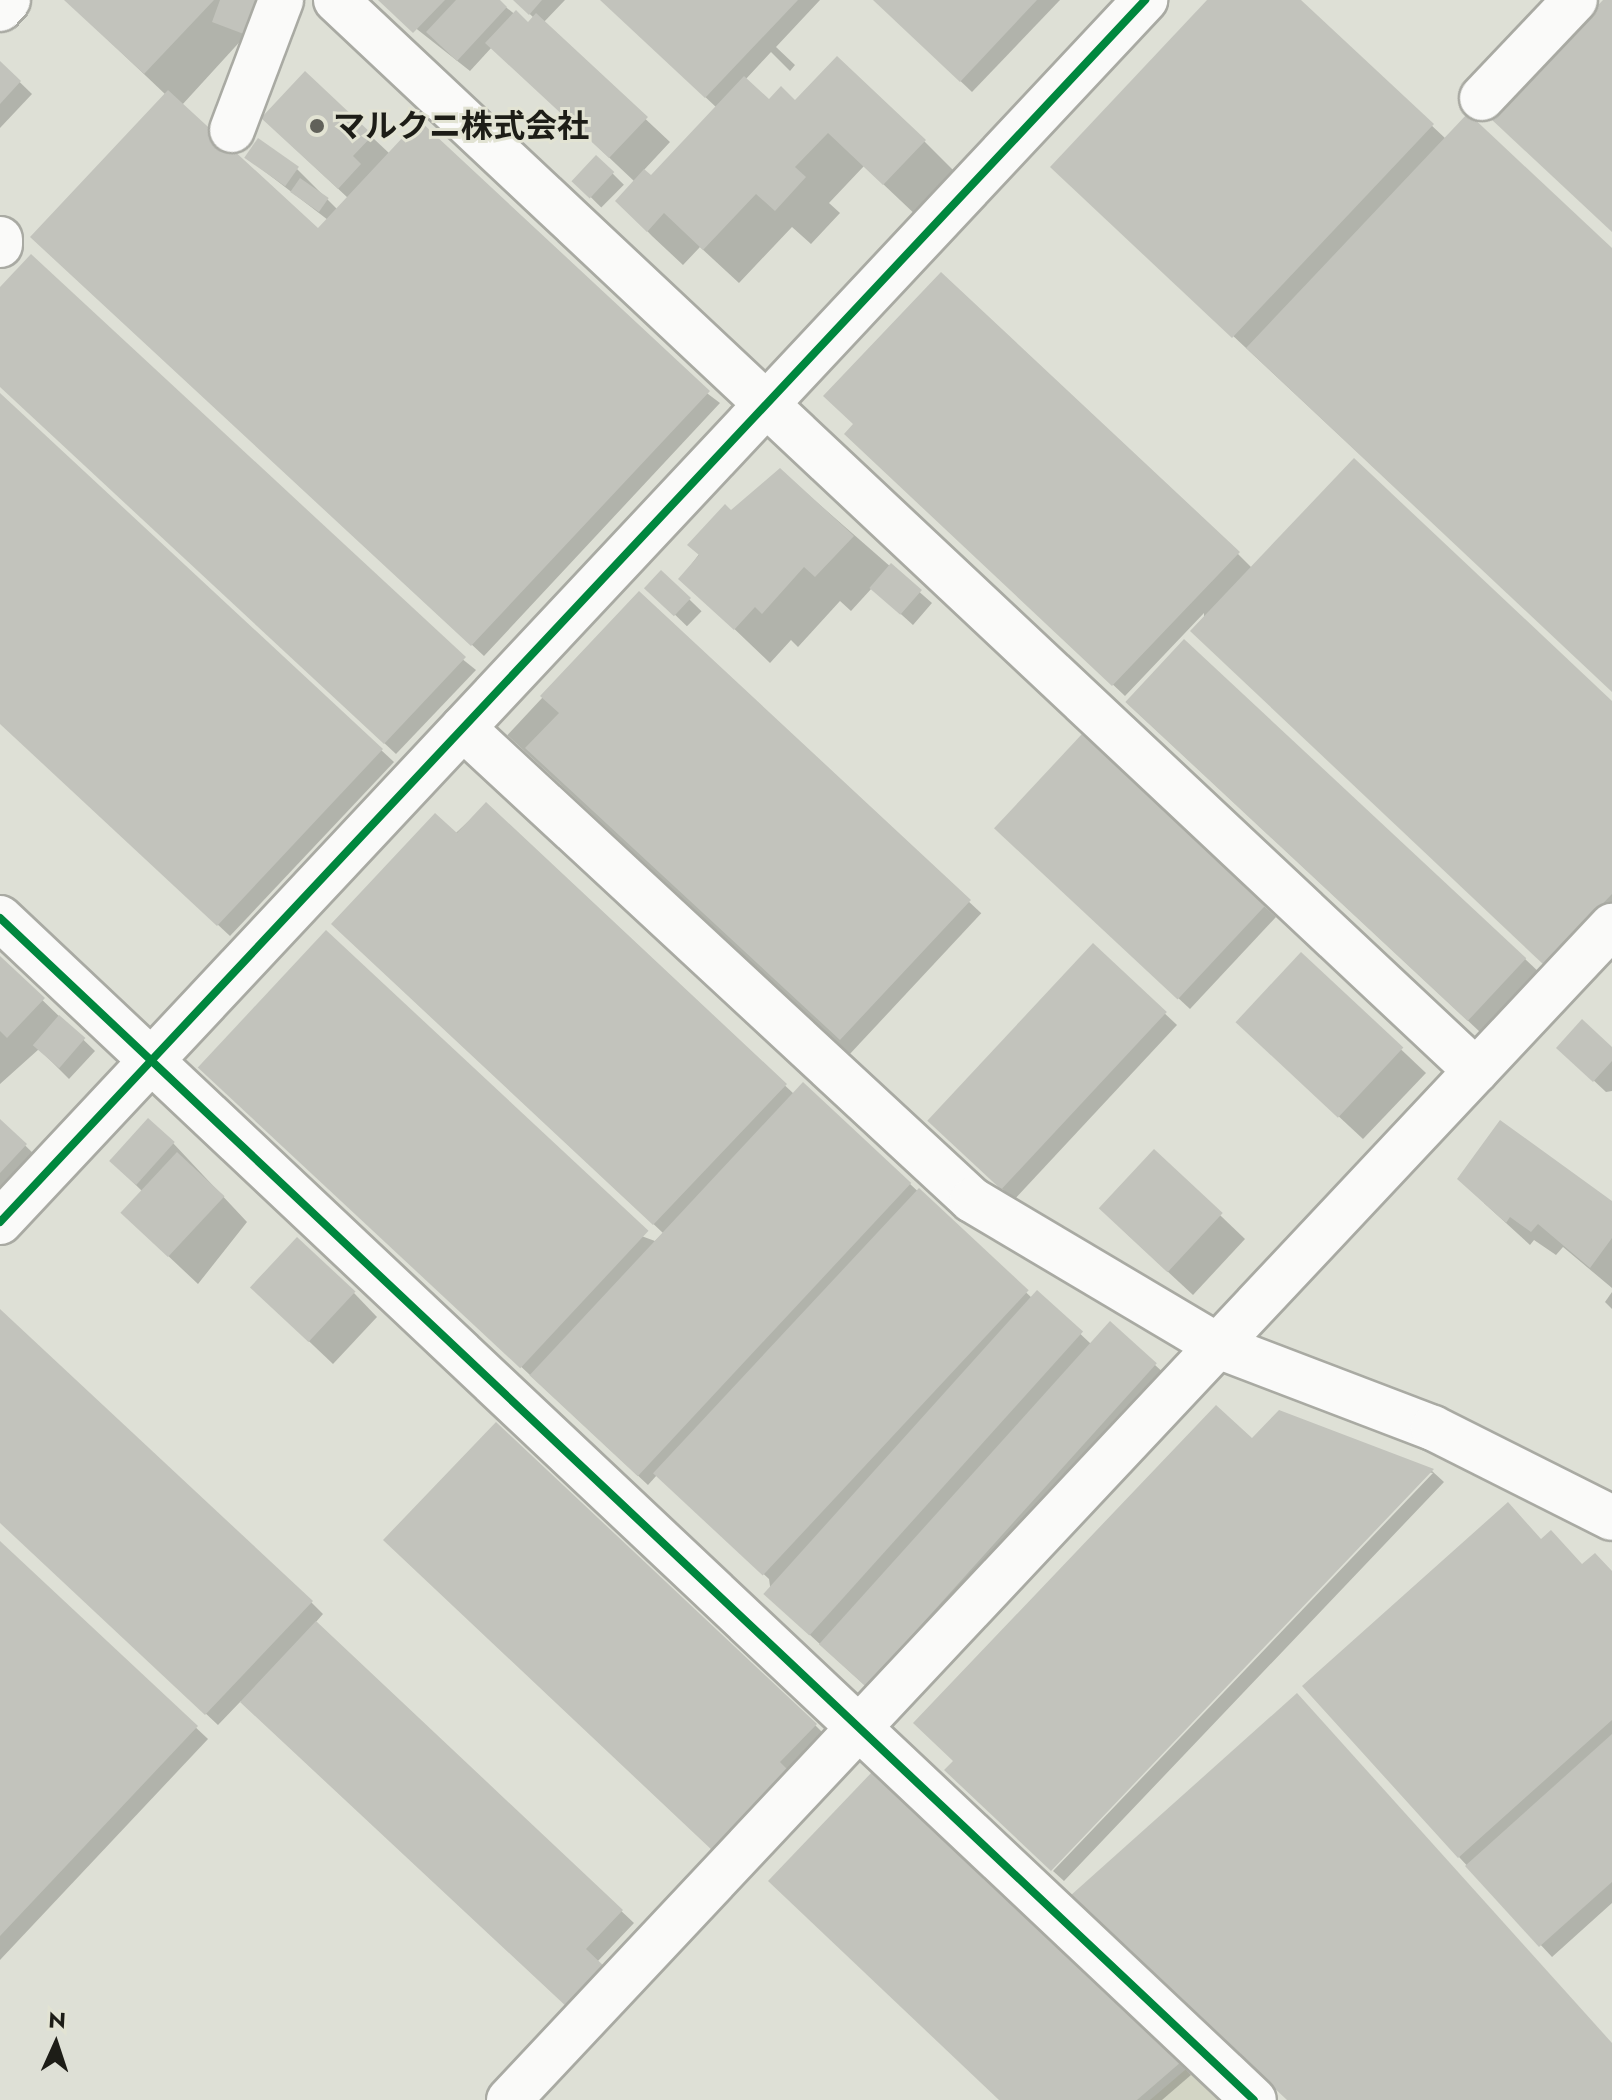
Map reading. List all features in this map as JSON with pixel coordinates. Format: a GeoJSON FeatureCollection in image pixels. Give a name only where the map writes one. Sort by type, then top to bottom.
{"type":"FeatureCollection","features":[{"type":"Feature","properties":{"kind":"street"},"geometry":{"type":"LineString","coordinates":[[0,9],[8,0]]}},
{"type":"Feature","properties":{"kind":"street"},"geometry":{"type":"LineString","coordinates":[[232,130],[281,0]]}},
{"type":"Feature","properties":{"kind":"street"},"geometry":{"type":"LineString","coordinates":[[336,0],[1476,1071]]}},
{"type":"Feature","properties":{"kind":"street"},"geometry":{"type":"LineString","coordinates":[[0,1222],[1145,0]]}},
{"type":"Feature","properties":{"kind":"street"},"geometry":{"type":"LineString","coordinates":[[1482,98],[1575,0]]}},
{"type":"Feature","properties":{"kind":"street"},"geometry":{"type":"LineString","coordinates":[[0,239],[0,245]]}},
{"type":"Feature","properties":{"kind":"street"},"geometry":{"type":"LineString","coordinates":[[463,728],[972,1200],[1218,1346],[1433,1428],[1612,1518]]}},
{"type":"Feature","properties":{"kind":"street"},"geometry":{"type":"LineString","coordinates":[[0,918],[1254,2100]]}},
{"type":"Feature","properties":{"kind":"street"},"geometry":{"type":"LineString","coordinates":[[509,2100],[1612,926]]}},
{"type":"Feature","properties":{"kind":"shaded area"},"geometry":{"type":"Polygon","coordinates":[[[1192,2064],[1230,2100],[1150,2100],[1192,2064]]]}},
{"type":"Feature","properties":{"kind":"building"},"geometry":{"type":"Polygon","coordinates":[[[64,0],[214,0],[144,74],[64,0]]]}},
{"type":"Feature","properties":{"kind":"building"},"geometry":{"type":"Polygon","coordinates":[[[220,0],[262,0],[249,36],[212,22],[220,0]]]}},
{"type":"Feature","properties":{"kind":"building"},"geometry":{"type":"Polygon","coordinates":[[[378,0],[445,0],[413,33],[378,0]]]}},
{"type":"Feature","properties":{"kind":"building"},"geometry":{"type":"Polygon","coordinates":[[[456,0],[500,0],[507,7],[457,61],[426,32],[456,0]]]}},
{"type":"Feature","properties":{"kind":"building"},"geometry":{"type":"Polygon","coordinates":[[[513,0],[542,0],[529,15],[513,0]]]}},
{"type":"Feature","properties":{"kind":"building"},"geometry":{"type":"Polygon","coordinates":[[[600,0],[798,0],[705,98],[600,0]]]}},
{"type":"Feature","properties":{"kind":"building"},"geometry":{"type":"Polygon","coordinates":[[[873,0],[1037,0],[960,82],[873,0]]]}},
{"type":"Feature","properties":{"kind":"building"},"geometry":{"type":"Polygon","coordinates":[[[1207,0],[1301,0],[1434,124],[1232,338],[1050,167],[1207,0]]]}},
{"type":"Feature","properties":{"kind":"building"},"geometry":{"type":"Polygon","coordinates":[[[1603,0],[1612,0],[1612,232],[1490,118],[1603,0]]]}},
{"type":"Feature","properties":{"kind":"building"},"geometry":{"type":"Polygon","coordinates":[[[516,10],[528,22],[536,13],[648,117],[609,158],[485,43],[516,10]]]}},
{"type":"Feature","properties":{"kind":"building"},"geometry":{"type":"Polygon","coordinates":[[[837,56],[926,140],[883,185],[828,133],[795,167],[806,177],[775,211],[756,194],[703,250],[664,213],[647,232],[615,201],[644,169],[651,175],[744,76],[769,99],[781,86],[795,100],[837,56]]]}},
{"type":"Feature","properties":{"kind":"building"},"geometry":{"type":"Polygon","coordinates":[[[0,61],[21,81],[0,104],[0,61]]]}},
{"type":"Feature","properties":{"kind":"building"},"geometry":{"type":"Polygon","coordinates":[[[305,71],[373,135],[353,156],[361,164],[338,189],[261,118],[305,71]]]}},
{"type":"Feature","properties":{"kind":"building"},"geometry":{"type":"Polygon","coordinates":[[[168,90],[318,228],[419,120],[710,391],[471,646],[30,237],[168,90]]]}},
{"type":"Feature","properties":{"kind":"building"},"geometry":{"type":"Polygon","coordinates":[[[1468,113],[1612,248],[1612,692],[1246,348],[1468,113]]]}},
{"type":"Feature","properties":{"kind":"building"},"geometry":{"type":"Polygon","coordinates":[[[258,138],[299,167],[285,186],[244,158],[258,138]]]}},
{"type":"Feature","properties":{"kind":"building"},"geometry":{"type":"Polygon","coordinates":[[[596,155],[614,172],[590,198],[571,181],[596,155]]]}},
{"type":"Feature","properties":{"kind":"building"},"geometry":{"type":"Polygon","coordinates":[[[300,178],[329,198],[319,212],[290,192],[300,178]]]}},
{"type":"Feature","properties":{"kind":"building"},"geometry":{"type":"Polygon","coordinates":[[[31,254],[466,657],[384,744],[0,387],[0,287],[31,254]]]}},
{"type":"Feature","properties":{"kind":"building"},"geometry":{"type":"Polygon","coordinates":[[[941,272],[1240,552],[1112,686],[844,434],[853,424],[823,396],[941,272]]]}},
{"type":"Feature","properties":{"kind":"building"},"geometry":{"type":"Polygon","coordinates":[[[0,393],[383,749],[217,926],[0,724],[0,393]]]}},
{"type":"Feature","properties":{"kind":"building"},"geometry":{"type":"Polygon","coordinates":[[[1354,458],[1612,701],[1612,894],[1544,965],[1190,631],[1354,458]]]}},
{"type":"Feature","properties":{"kind":"building"},"geometry":{"type":"Polygon","coordinates":[[[780,468],[854,536],[815,577],[804,567],[762,614],[755,607],[734,630],[678,579],[699,555],[687,545],[725,504],[731,510],[780,468]]]}},
{"type":"Feature","properties":{"kind":"building"},"geometry":{"type":"Polygon","coordinates":[[[891,563],[922,590],[900,615],[869,588],[891,563]]]}},
{"type":"Feature","properties":{"kind":"building"},"geometry":{"type":"Polygon","coordinates":[[[661,570],[691,598],[674,616],[644,588],[661,570]]]}},
{"type":"Feature","properties":{"kind":"building"},"geometry":{"type":"Polygon","coordinates":[[[639,591],[971,900],[840,1040],[525,748],[559,713],[540,696],[639,591]]]}},
{"type":"Feature","properties":{"kind":"building"},"geometry":{"type":"Polygon","coordinates":[[[1184,639],[1526,958],[1468,1021],[1125,702],[1184,639]]]}},
{"type":"Feature","properties":{"kind":"building"},"geometry":{"type":"Polygon","coordinates":[[[1082,734],[1266,905],[1178,1000],[994,828],[1082,734]]]}},
{"type":"Feature","properties":{"kind":"building"},"geometry":{"type":"Polygon","coordinates":[[[486,802],[787,1084],[653,1225],[331,924],[435,813],[457,833],[486,802]]]}},
{"type":"Feature","properties":{"kind":"building"},"geometry":{"type":"Polygon","coordinates":[[[326,930],[649,1231],[520,1368],[198,1067],[326,930]]]}},
{"type":"Feature","properties":{"kind":"building"},"geometry":{"type":"Polygon","coordinates":[[[1093,943],[1167,1012],[1001,1190],[927,1121],[1093,943]]]}},
{"type":"Feature","properties":{"kind":"building"},"geometry":{"type":"Polygon","coordinates":[[[1301,952],[1403,1047],[1338,1118],[1236,1022],[1301,952]]]}},
{"type":"Feature","properties":{"kind":"building"},"geometry":{"type":"Polygon","coordinates":[[[0,956],[45,998],[7,1038],[0,1031],[0,956]]]}},
{"type":"Feature","properties":{"kind":"building"},"geometry":{"type":"Polygon","coordinates":[[[59,1015],[85,1038],[59,1068],[33,1045],[59,1015]]]}},
{"type":"Feature","properties":{"kind":"building"},"geometry":{"type":"Polygon","coordinates":[[[1582,1019],[1612,1047],[1612,1061],[1593,1082],[1556,1048],[1582,1019]]]}},
{"type":"Feature","properties":{"kind":"building"},"geometry":{"type":"Polygon","coordinates":[[[803,1082],[911,1183],[638,1476],[530,1375],[803,1082]]]}},
{"type":"Feature","properties":{"kind":"building"},"geometry":{"type":"Polygon","coordinates":[[[148,1118],[175,1142],[136,1185],[109,1161],[148,1118]]]}},
{"type":"Feature","properties":{"kind":"building"},"geometry":{"type":"Polygon","coordinates":[[[0,1119],[27,1144],[0,1173],[0,1119]]]}},
{"type":"Feature","properties":{"kind":"building"},"geometry":{"type":"Polygon","coordinates":[[[1500,1120],[1612,1201],[1612,1238],[1590,1268],[1538,1224],[1531,1232],[1510,1217],[1506,1223],[1457,1179],[1500,1120]]]}},
{"type":"Feature","properties":{"kind":"building"},"geometry":{"type":"Polygon","coordinates":[[[1154,1149],[1223,1213],[1168,1272],[1099,1208],[1154,1149]]]}},
{"type":"Feature","properties":{"kind":"building"},"geometry":{"type":"Polygon","coordinates":[[[177,1152],[225,1196],[168,1257],[120,1213],[177,1152]]]}},
{"type":"Feature","properties":{"kind":"building"},"geometry":{"type":"Polygon","coordinates":[[[919,1188],[1029,1290],[763,1576],[653,1473],[919,1188]]]}},
{"type":"Feature","properties":{"kind":"building"},"geometry":{"type":"Polygon","coordinates":[[[297,1237],[356,1292],[308,1342],[250,1287],[297,1237]]]}},
{"type":"Feature","properties":{"kind":"building"},"geometry":{"type":"Polygon","coordinates":[[[1037,1290],[1083,1331],[809,1635],[763,1594],[1037,1290]]]}},
{"type":"Feature","properties":{"kind":"building"},"geometry":{"type":"Polygon","coordinates":[[[0,1309],[313,1601],[205,1715],[0,1523],[0,1309]]]}},
{"type":"Feature","properties":{"kind":"building"},"geometry":{"type":"Polygon","coordinates":[[[1110,1321],[1157,1363],[866,1686],[819,1644],[1110,1321]]]}},
{"type":"Feature","properties":{"kind":"building"},"geometry":{"type":"Polygon","coordinates":[[[1216,1405],[1252,1438],[1279,1410],[1434,1469],[1051,1871],[944,1770],[953,1761],[913,1723],[1216,1405]]]}},
{"type":"Feature","properties":{"kind":"building"},"geometry":{"type":"Polygon","coordinates":[[[496,1422],[817,1724],[780,1762],[790,1772],[714,1852],[383,1540],[496,1422]]]}},
{"type":"Feature","properties":{"kind":"building"},"geometry":{"type":"Polygon","coordinates":[[[1508,1502],[1541,1539],[1551,1530],[1582,1564],[1595,1553],[1612,1571],[1612,1720],[1458,1858],[1302,1686],[1508,1502]]]}},
{"type":"Feature","properties":{"kind":"building"},"geometry":{"type":"Polygon","coordinates":[[[0,1541],[198,1726],[0,1936],[0,1541]]]}},
{"type":"Feature","properties":{"kind":"building"},"geometry":{"type":"Polygon","coordinates":[[[316,1621],[623,1910],[586,1949],[607,1969],[569,2009],[240,1702],[316,1621]]]}},
{"type":"Feature","properties":{"kind":"building"},"geometry":{"type":"Polygon","coordinates":[[[1297,1693],[1612,2043],[1612,2100],[1287,2100],[1070,1896],[1297,1693]]]}},
{"type":"Feature","properties":{"kind":"building"},"geometry":{"type":"Polygon","coordinates":[[[1612,1734],[1612,1882],[1539,1947],[1465,1866],[1612,1734]]]}},
{"type":"Feature","properties":{"kind":"building"},"geometry":{"type":"Polygon","coordinates":[[[873,1771],[1181,2062],[1137,2100],[999,2100],[768,1881],[873,1771]]]}},
{"type":"Feature","properties":{"kind":"cycle path"},"geometry":{"type":"LineString","coordinates":[[0,1222],[1145,0]]}},
{"type":"Feature","properties":{"kind":"cycle path"},"geometry":{"type":"LineString","coordinates":[[0,918],[1254,2100]]}},
{"type":"Feature","properties":{"kind":"place","name":"マルクニ株式会社"},"geometry":{"type":"Point","coordinates":[317,126]}}]}
